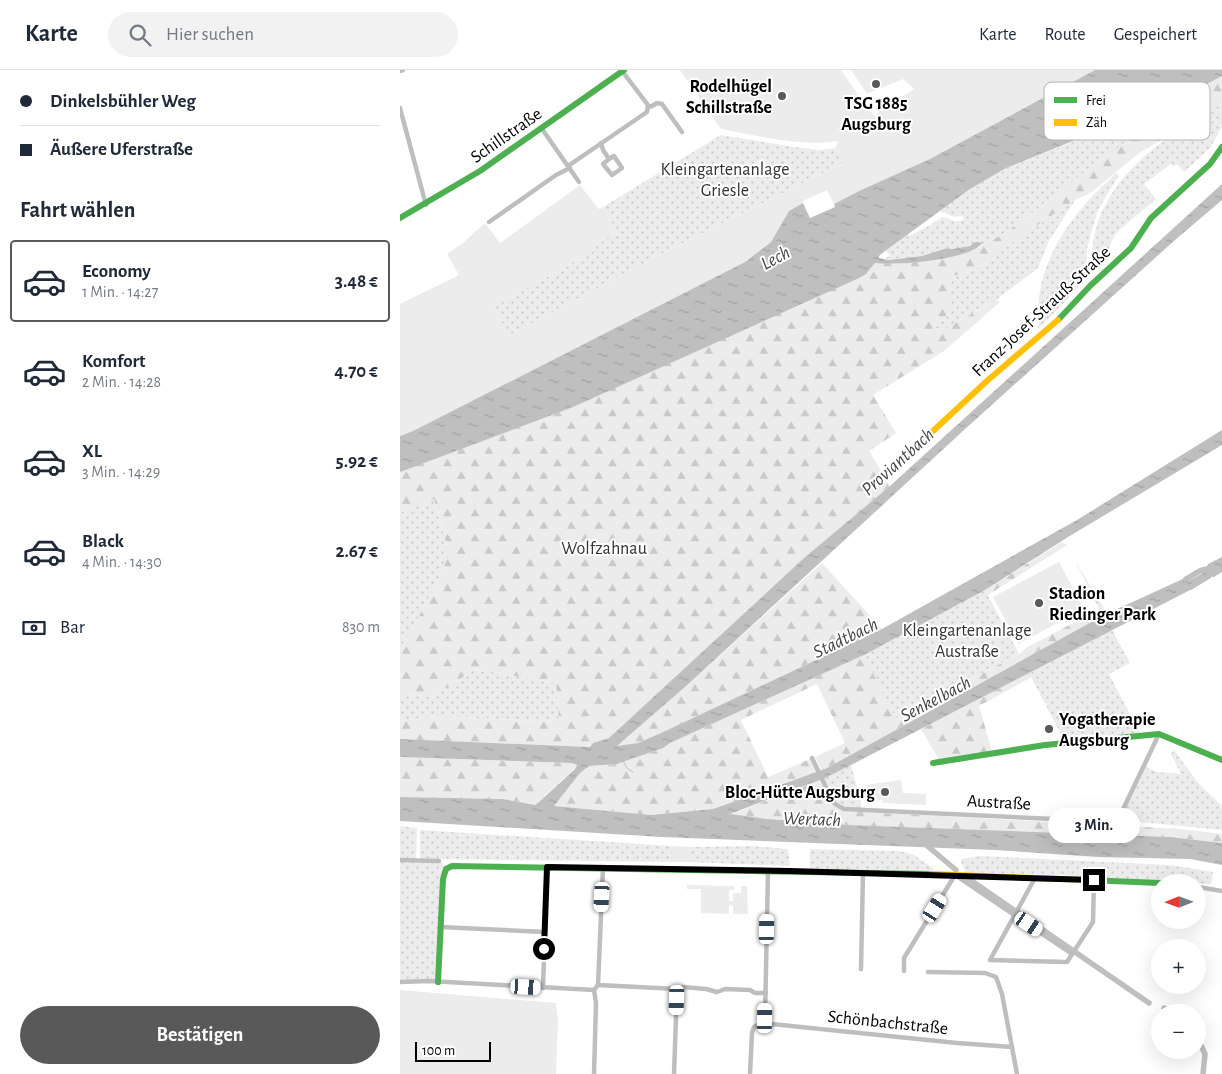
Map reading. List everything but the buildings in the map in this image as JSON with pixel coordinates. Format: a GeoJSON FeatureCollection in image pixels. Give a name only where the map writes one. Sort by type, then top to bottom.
{"type":"FeatureCollection","features":[{"type":"Feature","properties":{"kind":"street"},"geometry":{"type":"LineString","coordinates":[[623,71],[648,107]]}},
{"type":"Feature","properties":{"kind":"street","name":"Schillstraße"},"geometry":{"type":"LineString","coordinates":[[400,218],[480,171],[623,71]]}},
{"type":"Feature","properties":{"kind":"street"},"geometry":{"type":"LineString","coordinates":[[648,107],[657,103],[662,104],[682,132]]}},
{"type":"Feature","properties":{"kind":"street"},"geometry":{"type":"LineString","coordinates":[[489,222],[647,112],[648,107]]}},
{"type":"Feature","properties":{"kind":"street"},"geometry":{"type":"LineString","coordinates":[[400,108],[402,128],[426,204]]}},
{"type":"Feature","properties":{"kind":"street"},"geometry":{"type":"LineString","coordinates":[[542,128],[579,182]]}},
{"type":"Feature","properties":{"kind":"street"},"geometry":{"type":"LineString","coordinates":[[601,143],[609,158]]}},
{"type":"Feature","properties":{"kind":"street","name":"Franz-Josef-Strauß-Straße"},"geometry":{"type":"LineString","coordinates":[[892,469],[988,380],[1066,313],[1090,286],[1131,248],[1143,227],[1158,210],[1210,164],[1222,147]]}},
{"type":"Feature","properties":{"kind":"street"},"geometry":{"type":"LineString","coordinates":[[933,763],[1044,745],[1159,734],[1222,760]]}},
{"type":"Feature","properties":{"kind":"street","name":"Austraße"},"geometry":{"type":"LineString","coordinates":[[812,758],[835,804],[850,810],[1117,822],[1159,734]]}},
{"type":"Feature","properties":{"kind":"street"},"geometry":{"type":"LineString","coordinates":[[400,860],[439,861]]}},
{"type":"Feature","properties":{"kind":"street"},"geometry":{"type":"LineString","coordinates":[[438,982],[443,879],[448,868],[457,865],[955,875],[1151,883]]}},
{"type":"Feature","properties":{"kind":"street"},"geometry":{"type":"LineString","coordinates":[[543,988],[547,867]]}},
{"type":"Feature","properties":{"kind":"street"},"geometry":{"type":"LineString","coordinates":[[594,990],[598,985],[603,868]]}},
{"type":"Feature","properties":{"kind":"street"},"geometry":{"type":"LineString","coordinates":[[750,1074],[752,1033],[754,1027],[765,1018],[768,871]]}},
{"type":"Feature","properties":{"kind":"street"},"geometry":{"type":"LineString","coordinates":[[861,969],[863,873]]}},
{"type":"Feature","properties":{"kind":"street"},"geometry":{"type":"LineString","coordinates":[[955,875],[1072,954]]}},
{"type":"Feature","properties":{"kind":"street"},"geometry":{"type":"LineString","coordinates":[[904,971],[904,958],[955,875]]}},
{"type":"Feature","properties":{"kind":"street"},"geometry":{"type":"LineString","coordinates":[[1035,878],[990,960],[1067,962],[1093,922],[1094,880]]}},
{"type":"Feature","properties":{"kind":"street"},"geometry":{"type":"LineString","coordinates":[[1206,888],[1222,891]]}},
{"type":"Feature","properties":{"kind":"street"},"geometry":{"type":"LineString","coordinates":[[440,927],[545,932]]}},
{"type":"Feature","properties":{"kind":"street"},"geometry":{"type":"LineString","coordinates":[[928,972],[985,973],[994,975],[1000,988],[1016,1074]]}},
{"type":"Feature","properties":{"kind":"street"},"geometry":{"type":"LineString","coordinates":[[400,982],[438,982],[594,990]]}},
{"type":"Feature","properties":{"kind":"street"},"geometry":{"type":"LineString","coordinates":[[598,985],[706,989],[717,992],[725,990],[750,990],[755,993],[766,993]]}},
{"type":"Feature","properties":{"kind":"street"},"geometry":{"type":"LineString","coordinates":[[674,1074],[677,989]]}},
{"type":"Feature","properties":{"kind":"street"},"geometry":{"type":"LineString","coordinates":[[594,990],[596,996],[594,1074]]}},
{"type":"Feature","properties":{"kind":"street","name":"Schönbachstraße"},"geometry":{"type":"LineString","coordinates":[[761,1023],[1012,1047]]}},
{"type":"Feature","properties":{"kind":"green space"},"geometry":{"type":"Polygon","coordinates":[[[680,70],[841,70],[867,108],[880,121],[881,118],[877,114],[879,108],[889,106],[914,89],[903,79],[867,94],[851,70],[1095,70],[1073,82],[1044,82],[1044,98],[930,159],[834,204],[827,190],[803,201],[803,203],[789,211],[771,242],[745,262],[400,436],[400,304],[459,275],[447,254],[463,243],[485,223],[500,243],[580,185],[599,209],[603,207],[617,232],[591,247],[593,251],[493,307],[508,336],[669,250],[843,163],[836,148],[838,141],[794,142],[721,129],[680,70]]]}},
{"type":"Feature","properties":{"kind":"green space","name":"Wolfzahnau"},"geometry":{"type":"Polygon","coordinates":[[[1222,76],[1222,104],[1210,111],[1210,82],[1222,76]]]}},
{"type":"Feature","properties":{"kind":"green space"},"geometry":{"type":"Polygon","coordinates":[[[1222,104],[1222,127],[1210,148],[1184,172],[1177,164],[1174,167],[1171,164],[1144,184],[1156,199],[1117,232],[1110,245],[1107,261],[1092,273],[1093,243],[1101,216],[1113,191],[1130,170],[1165,140],[1210,140],[1210,111],[1222,104]]]}},
{"type":"Feature","properties":{"kind":"green space","name":"Kleingartenanlage Griesle"},"geometry":{"type":"Polygon","coordinates":[[[721,135],[820,150],[836,148],[843,163],[669,250],[508,336],[493,307],[593,251],[591,247],[617,232],[603,207],[721,135]]]}},
{"type":"Feature","properties":{"kind":"green space"},"geometry":{"type":"Polygon","coordinates":[[[1077,140],[1129,140],[1090,167],[1065,189],[1002,235],[979,247],[981,244],[952,249],[947,248],[922,256],[884,260],[890,255],[885,251],[907,235],[909,236],[942,217],[955,221],[964,219],[962,216],[954,217],[940,211],[970,189],[1006,168],[1077,140]]]}},
{"type":"Feature","properties":{"kind":"green space","name":"Wolfzahnau"},"geometry":{"type":"Polygon","coordinates":[[[1129,140],[1161,140],[1139,153],[1092,192],[1075,200],[1012,242],[994,259],[969,272],[952,276],[952,285],[948,292],[954,308],[934,328],[947,328],[996,300],[1000,302],[944,351],[873,395],[896,433],[869,451],[890,486],[804,558],[609,738],[593,743],[590,747],[400,739],[400,721],[438,716],[559,722],[556,683],[475,669],[432,697],[400,693],[400,651],[437,583],[449,554],[434,499],[400,513],[400,472],[866,274],[875,263],[894,264],[942,259],[973,250],[1002,235],[1065,189],[1090,167],[1129,140]]]}},
{"type":"Feature","properties":{"kind":"green space"},"geometry":{"type":"Polygon","coordinates":[[[1116,173],[1119,175],[1098,210],[1091,233],[1087,249],[1086,277],[1065,302],[1038,329],[1039,298],[1043,279],[1057,245],[1077,214],[1116,173]]]}},
{"type":"Feature","properties":{"kind":"green space"},"geometry":{"type":"Polygon","coordinates":[[[1075,200],[1049,241],[1038,268],[996,300],[947,328],[933,328],[941,320],[952,276],[969,272],[994,259],[1012,242],[1075,200]]]}},
{"type":"Feature","properties":{"kind":"green space"},"geometry":{"type":"Polygon","coordinates":[[[434,499],[449,554],[437,583],[400,651],[400,513],[434,499]]]}},
{"type":"Feature","properties":{"kind":"green space"},"geometry":{"type":"Polygon","coordinates":[[[1062,542],[1067,545],[988,595],[985,590],[1062,542]]]}},
{"type":"Feature","properties":{"kind":"green space"},"geometry":{"type":"Polygon","coordinates":[[[1075,561],[1107,613],[827,768],[821,770],[815,757],[845,743],[817,684],[741,720],[768,777],[810,759],[816,772],[713,809],[651,815],[554,806],[580,773],[589,766],[617,764],[663,748],[670,743],[864,655],[896,719],[1090,614],[1101,612],[1075,561]]]}},
{"type":"Feature","properties":{"kind":"green space","name":"Stadion Riedinger Park"},"geometry":{"type":"Polygon","coordinates":[[[1059,562],[1084,609],[1018,644],[993,597],[1059,562]]]}},
{"type":"Feature","properties":{"kind":"green space"},"geometry":{"type":"Polygon","coordinates":[[[822,563],[882,629],[661,733],[638,743],[616,747],[685,687],[822,563]]]}},
{"type":"Feature","properties":{"kind":"green space","name":"Kleingartenanlage Austraße"},"geometry":{"type":"Polygon","coordinates":[[[985,590],[1019,654],[895,719],[864,655],[985,590]]]}},
{"type":"Feature","properties":{"kind":"green space","name":"Kleingartenanlage Austraße"},"geometry":{"type":"Polygon","coordinates":[[[1112,630],[1130,663],[1109,674],[1140,733],[1064,740],[1029,673],[1112,630]]]}},
{"type":"Feature","properties":{"kind":"green space"},"geometry":{"type":"Polygon","coordinates":[[[475,669],[556,683],[559,722],[438,716],[400,721],[400,693],[432,697],[475,669]]]}},
{"type":"Feature","properties":{"kind":"green space"},"geometry":{"type":"Polygon","coordinates":[[[1029,673],[1032,677],[979,706],[992,751],[939,760],[921,729],[1029,673]]]}},
{"type":"Feature","properties":{"kind":"green space"},"geometry":{"type":"Polygon","coordinates":[[[1174,750],[1198,783],[1222,806],[1222,830],[1120,820],[1146,767],[1157,772],[1181,774],[1171,754],[1174,750]]]}},
{"type":"Feature","properties":{"kind":"green space"},"geometry":{"type":"Polygon","coordinates":[[[400,757],[571,763],[577,766],[535,805],[503,799],[400,797],[400,757]]]}},
{"type":"Feature","properties":{"kind":"green space"},"geometry":{"type":"Polygon","coordinates":[[[851,765],[861,802],[861,810],[850,810],[835,804],[822,779],[851,765]]]}},
{"type":"Feature","properties":{"kind":"green space"},"geometry":{"type":"Polygon","coordinates":[[[819,780],[834,806],[844,811],[1181,829],[1222,834],[1222,843],[1170,837],[849,825],[729,815],[819,780]]]}},
{"type":"Feature","properties":{"kind":"green space","name":"Bloc-Hütte Augsburg"},"geometry":{"type":"Polygon","coordinates":[[[901,780],[903,793],[926,794],[926,805],[883,803],[882,800],[869,802],[866,785],[901,780]]]}},
{"type":"Feature","properties":{"kind":"green space"},"geometry":{"type":"Polygon","coordinates":[[[400,826],[417,828],[416,860],[439,861],[448,868],[446,870],[438,982],[400,982],[400,826]]]}},
{"type":"Feature","properties":{"kind":"green space"},"geometry":{"type":"Polygon","coordinates":[[[420,830],[672,846],[672,862],[420,859],[420,830]]]}},
{"type":"Feature","properties":{"kind":"green space"},"geometry":{"type":"Polygon","coordinates":[[[672,846],[691,847],[691,862],[672,862],[672,846]]]}},
{"type":"Feature","properties":{"kind":"green space"},"geometry":{"type":"Polygon","coordinates":[[[752,846],[788,849],[790,866],[691,862],[691,847],[752,846]]]}},
{"type":"Feature","properties":{"kind":"green space"},"geometry":{"type":"Polygon","coordinates":[[[810,849],[900,851],[914,855],[934,869],[932,871],[810,869],[810,849]]]}},
{"type":"Feature","properties":{"kind":"green space"},"geometry":{"type":"Polygon","coordinates":[[[980,856],[1170,865],[1213,872],[1211,884],[1206,884],[1206,874],[1151,874],[1151,880],[965,872],[961,859],[980,856]]]}},
{"type":"Feature","properties":{"kind":"green space"},"geometry":{"type":"Polygon","coordinates":[[[687,885],[734,886],[734,890],[729,890],[729,901],[733,901],[733,893],[741,893],[741,886],[747,886],[748,914],[733,914],[733,906],[729,905],[729,914],[701,913],[701,889],[687,889],[687,885]]]}},
{"type":"Feature","properties":{"kind":"green space"},"geometry":{"type":"Polygon","coordinates":[[[400,990],[556,1003],[558,1020],[556,1074],[400,1074],[400,990]]]}},
{"type":"Feature","properties":{"kind":"water"},"geometry":{"type":"Polygon","coordinates":[[[1095,70],[1222,70],[1222,76],[1210,82],[1073,82],[1095,70]]]}},
{"type":"Feature","properties":{"kind":"water","name":"Lech"},"geometry":{"type":"Polygon","coordinates":[[[1044,98],[1044,140],[1075,140],[1006,168],[970,189],[885,251],[879,258],[888,260],[922,256],[947,248],[970,246],[975,242],[982,243],[975,249],[949,258],[899,264],[875,263],[866,274],[857,279],[573,407],[400,472],[400,436],[745,262],[771,242],[789,211],[803,203],[810,218],[835,207],[834,204],[861,190],[930,159],[1044,98]]]}},
{"type":"Feature","properties":{"kind":"water"},"geometry":{"type":"Polygon","coordinates":[[[1222,184],[1222,200],[964,430],[685,687],[617,746],[638,743],[661,733],[882,629],[1077,520],[1222,430],[1222,445],[1068,537],[985,590],[864,655],[670,743],[663,748],[617,764],[589,766],[580,773],[554,806],[651,815],[713,809],[827,768],[1104,615],[1185,578],[1188,581],[1203,573],[1208,564],[1222,557],[1222,572],[1214,577],[1205,576],[1190,585],[1192,589],[825,778],[730,814],[767,819],[849,825],[1170,837],[1222,843],[1222,865],[1190,859],[1099,857],[995,850],[662,837],[400,821],[400,797],[503,799],[535,805],[575,769],[577,765],[571,763],[400,757],[400,739],[590,747],[593,743],[609,738],[804,558],[890,486],[1222,184]]]}},
{"type":"Feature","properties":{"kind":"waterway","name":"Senkelbach"},"geometry":{"type":"LineString","coordinates":[[1186,579],[1201,570],[1210,570],[1209,576],[1191,587]]}},
{"type":"Feature","properties":{"kind":"waterway"},"geometry":{"type":"LineString","coordinates":[[623,761],[627,768],[633,772]]}},
{"type":"Feature","properties":{"kind":"waterway"},"geometry":{"type":"LineString","coordinates":[[925,844],[956,870]]}},
{"type":"Feature","properties":{"kind":"waterway"},"geometry":{"type":"LineString","coordinates":[[969,879],[1149,1003]]}},
{"type":"Feature","properties":{"kind":"waterway"},"geometry":{"type":"LineString","coordinates":[[1203,1074],[1204,1059]]}},
{"type":"Feature","properties":{"kind":"traffic: fast"},"geometry":{"type":"LineString","coordinates":[[400,218],[480,171],[624,70]]}},
{"type":"Feature","properties":{"kind":"traffic: fast"},"geometry":{"type":"LineString","coordinates":[[1058,320],[1090,286],[1131,248],[1151,218],[1210,164],[1222,147]]}},
{"type":"Feature","properties":{"kind":"traffic: fast"},"geometry":{"type":"LineString","coordinates":[[933,763],[1045,745],[1159,734],[1222,760]]}},
{"type":"Feature","properties":{"kind":"traffic: fast"},"geometry":{"type":"LineString","coordinates":[[438,982],[443,879],[446,869],[452,866],[931,874]]}},
{"type":"Feature","properties":{"kind":"traffic: fast"},"geometry":{"type":"LineString","coordinates":[[1087,880],[1151,883]]}},
{"type":"Feature","properties":{"kind":"traffic: slow"},"geometry":{"type":"LineString","coordinates":[[892,469],[988,380],[1058,320]]}},
{"type":"Feature","properties":{"kind":"traffic: slow"},"geometry":{"type":"LineString","coordinates":[[931,874],[1087,880]]}},
{"type":"Feature","properties":{"kind":"place","name":"TSG 1885 Augsburg"},"geometry":{"type":"Point","coordinates":[876,84]}},
{"type":"Feature","properties":{"kind":"place","name":"Rodelhügel Schillstraße"},"geometry":{"type":"Point","coordinates":[782,96]}},
{"type":"Feature","properties":{"kind":"place","name":"Stadion Riedinger Park"},"geometry":{"type":"Point","coordinates":[1039,603]}},
{"type":"Feature","properties":{"kind":"place","name":"Yogatherapie Augsburg"},"geometry":{"type":"Point","coordinates":[1049,729]}},
{"type":"Feature","properties":{"kind":"place","name":"Bloc-Hütte Augsburg"},"geometry":{"type":"Point","coordinates":[885,792]}},
{"type":"Feature","properties":{"kind":"route"},"geometry":{"type":"LineString","coordinates":[[544,949],[547,867],[967,875],[1094,880]]}},
{"type":"Feature","properties":{"kind":"water label","name":"Proviantbach"},"geometry":{"type":"Point","coordinates":[897,461]}},
{"type":"Feature","properties":{"kind":"water label","name":"Stadtbach"},"geometry":{"type":"Point","coordinates":[845,637]}},
{"type":"Feature","properties":{"kind":"water label","name":"Wertach"},"geometry":{"type":"Point","coordinates":[812,818]}}]}
